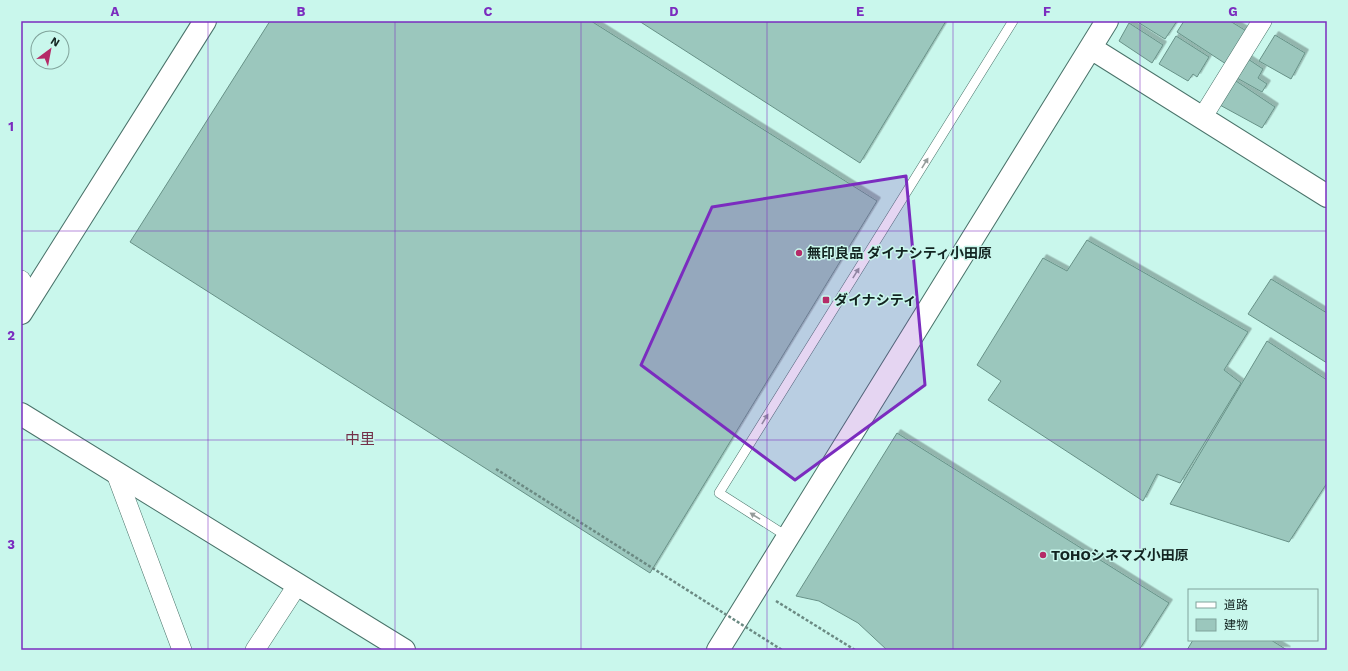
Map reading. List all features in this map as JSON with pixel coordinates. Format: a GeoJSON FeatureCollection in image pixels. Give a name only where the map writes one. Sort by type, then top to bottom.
{"type":"FeatureCollection","features":[{"type":"Feature","properties":{"kind":"street"},"geometry":{"type":"LineString","coordinates":[[25,306],[205,21]]}},
{"type":"Feature","properties":{"kind":"street"},"geometry":{"type":"LineString","coordinates":[[718,650],[1107,21]]}},
{"type":"Feature","properties":{"kind":"street"},"geometry":{"type":"LineString","coordinates":[[1202,118],[1262,21]]}},
{"type":"Feature","properties":{"kind":"street"},"geometry":{"type":"LineString","coordinates":[[1091,48],[1327,196]]}},
{"type":"Feature","properties":{"kind":"street"},"geometry":{"type":"LineString","coordinates":[[21,280],[25,306]]}},
{"type":"Feature","properties":{"kind":"street"},"geometry":{"type":"LineString","coordinates":[[21,414],[404,650]]}},
{"type":"Feature","properties":{"kind":"street"},"geometry":{"type":"LineString","coordinates":[[115,471],[182,650]]}},
{"type":"Feature","properties":{"kind":"street"},"geometry":{"type":"LineString","coordinates":[[255,650],[298,584]]}},
{"type":"Feature","properties":{"kind":"lane"},"geometry":{"type":"LineString","coordinates":[[788,537],[719,494],[1013,21]]}},
{"type":"Feature","properties":{"kind":"path"},"geometry":{"type":"LineString","coordinates":[[496,469],[782,650]]}},
{"type":"Feature","properties":{"kind":"path"},"geometry":{"type":"LineString","coordinates":[[773,599],[853,649]]}},
{"type":"Feature","properties":{"kind":"highlighted area"},"geometry":{"type":"Polygon","coordinates":[[[906,176],[925,385],[795,480],[641,365],[712,207],[906,176]]]}},
{"type":"Feature","properties":{"kind":"building"},"geometry":{"type":"Polygon","coordinates":[[[270,21],[591,21],[877,201],[650,573],[130,242],[270,21]]]}},
{"type":"Feature","properties":{"kind":"building"},"geometry":{"type":"Polygon","coordinates":[[[639,21],[946,21],[860,163],[639,21]]]}},
{"type":"Feature","properties":{"kind":"building"},"geometry":{"type":"Polygon","coordinates":[[[1136,21],[1177,21],[1165,39],[1136,21]]]}},
{"type":"Feature","properties":{"kind":"building"},"geometry":{"type":"Polygon","coordinates":[[[1184,21],[1230,21],[1248,32],[1226,64],[1177,32],[1184,21]]]}},
{"type":"Feature","properties":{"kind":"building"},"geometry":{"type":"Polygon","coordinates":[[[1129,23],[1163,45],[1152,63],[1119,41],[1129,23]]]}},
{"type":"Feature","properties":{"kind":"building"},"geometry":{"type":"Polygon","coordinates":[[[1275,35],[1305,53],[1291,79],[1259,61],[1275,35]]]}},
{"type":"Feature","properties":{"kind":"building"},"geometry":{"type":"Polygon","coordinates":[[[1176,36],[1209,57],[1197,77],[1193,74],[1188,81],[1159,64],[1176,36]]]}},
{"type":"Feature","properties":{"kind":"building"},"geometry":{"type":"Polygon","coordinates":[[[1248,59],[1263,69],[1258,78],[1267,84],[1262,92],[1237,78],[1248,59]]]}},
{"type":"Feature","properties":{"kind":"building"},"geometry":{"type":"Polygon","coordinates":[[[1233,79],[1275,107],[1262,128],[1218,104],[1233,79]]]}},
{"type":"Feature","properties":{"kind":"building"},"geometry":{"type":"Polygon","coordinates":[[[1087,240],[1248,332],[1224,370],[1241,383],[1180,483],[1157,474],[1143,501],[988,400],[1001,381],[977,365],[1043,258],[1067,271],[1087,240]]]}},
{"type":"Feature","properties":{"kind":"building"},"geometry":{"type":"Polygon","coordinates":[[[1271,279],[1327,313],[1327,363],[1248,314],[1271,279]]]}},
{"type":"Feature","properties":{"kind":"building"},"geometry":{"type":"Polygon","coordinates":[[[1267,341],[1327,380],[1327,483],[1289,542],[1170,504],[1267,341]]]}},
{"type":"Feature","properties":{"kind":"building"},"geometry":{"type":"Polygon","coordinates":[[[897,433],[1169,603],[1139,650],[887,650],[858,623],[819,601],[796,596],[897,433]]]}},
{"type":"Feature","properties":{"kind":"building"},"geometry":{"type":"Polygon","coordinates":[[[1192,641],[1273,641],[1287,650],[1187,650],[1192,641]]]}},
{"type":"Feature","properties":{"kind":"place","name":"無印良品 ダイナシティ小田原"},"geometry":{"type":"Point","coordinates":[799,253]}},
{"type":"Feature","properties":{"kind":"place","name":"ダイナシティ"},"geometry":{"type":"Point","coordinates":[826,300]}},
{"type":"Feature","properties":{"kind":"place","name":"TOHOシネマズ小田原"},"geometry":{"type":"Point","coordinates":[1043,555]}},
{"type":"Feature","properties":{"kind":"district","name":"中里"},"geometry":{"type":"Point","coordinates":[360,439]}}]}
